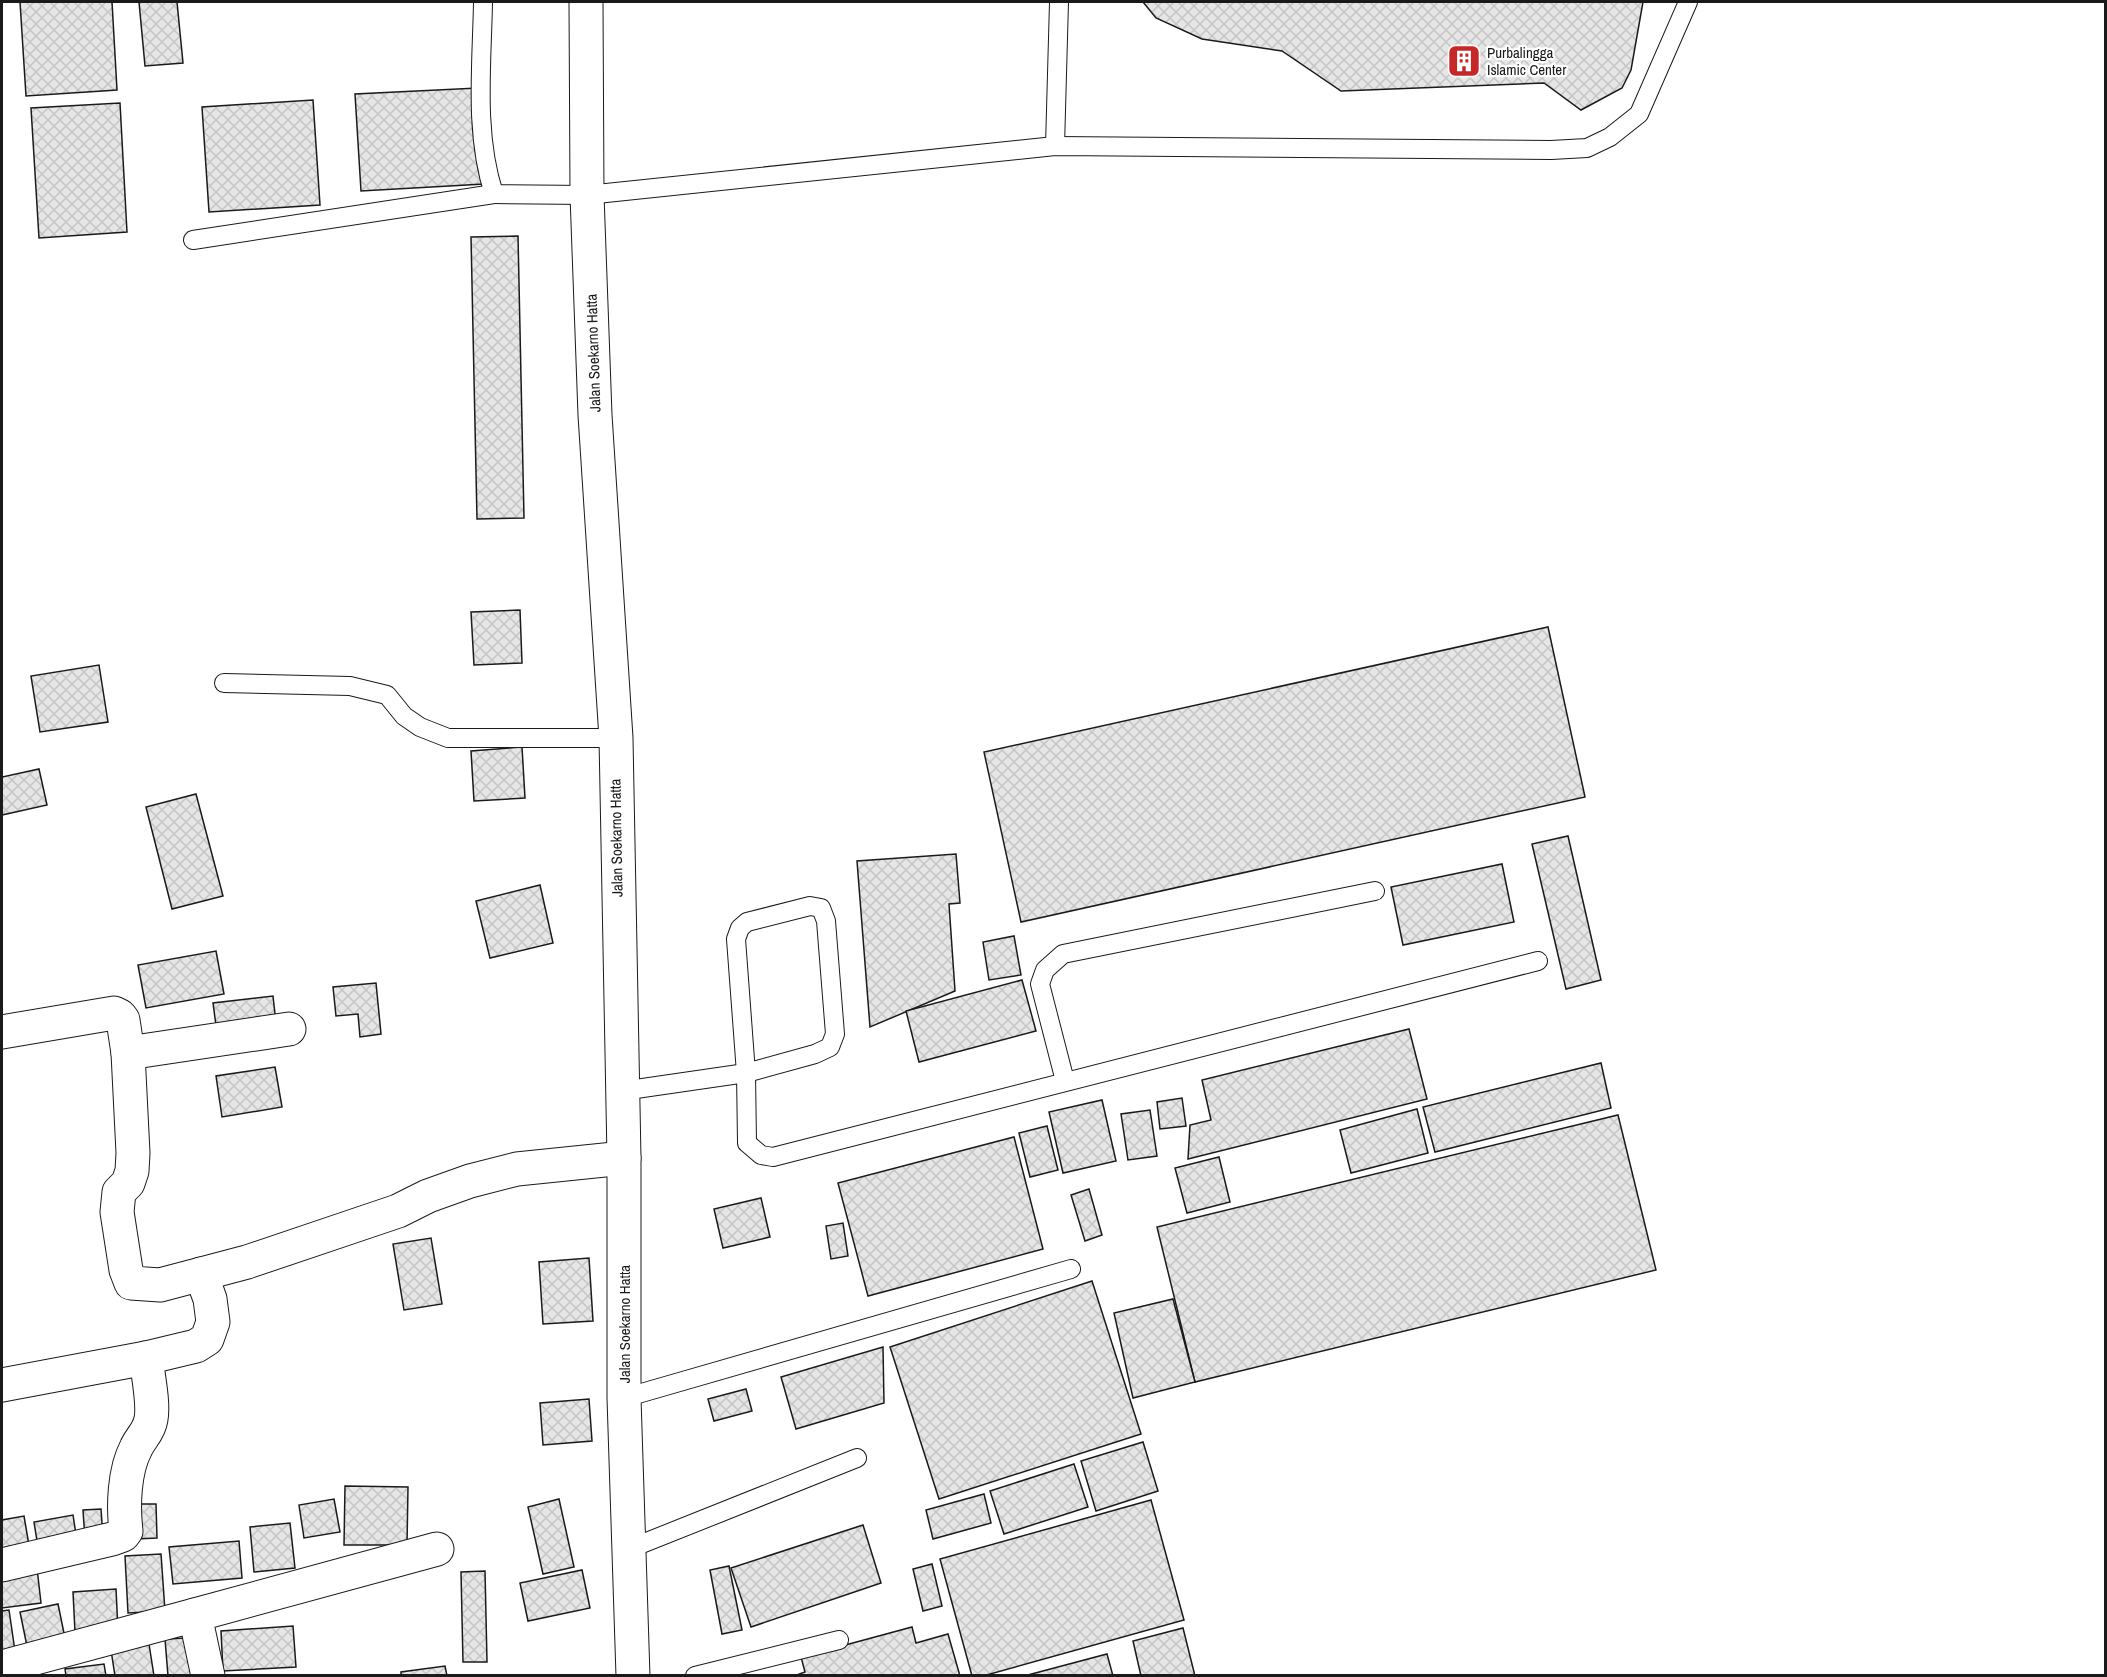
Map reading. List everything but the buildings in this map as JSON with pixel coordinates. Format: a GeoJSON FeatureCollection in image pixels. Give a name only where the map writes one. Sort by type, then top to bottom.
{"type":"FeatureCollection","features":[{"type":"Feature","properties":{"kind":"street","name":"Jalan Soekarno Hatta"},"geometry":{"type":"LineString","coordinates":[[586,2],[587,195],[595,414],[616,738],[624,1158],[624,1398],[633,1676]]}},
{"type":"Feature","properties":{"kind":"street"},"geometry":{"type":"LineString","coordinates":[[2,1032],[114,1013],[123,1020],[128,1053],[133,1153],[132,1171],[128,1183],[120,1192],[117,1212],[126,1270],[131,1283],[159,1285],[247,1262],[398,1211],[428,1196],[470,1181],[517,1169],[624,1158]]}},
{"type":"Feature","properties":{"kind":"street"},"geometry":{"type":"LineString","coordinates":[[128,1053],[289,1029]]}},
{"type":"Feature","properties":{"kind":"street"},"geometry":{"type":"LineString","coordinates":[[2,1385],[146,1358],[196,1346],[207,1339],[213,1322],[210,1299],[201,1274]]}},
{"type":"Feature","properties":{"kind":"street"},"geometry":{"type":"LineString","coordinates":[[2,1565],[112,1539],[123,1535],[126,1531],[129,1466],[136,1446],[147,1433],[152,1418],[146,1358]]}},
{"type":"Feature","properties":{"kind":"street"},"geometry":{"type":"LineString","coordinates":[[2,1667],[437,1549]]}},
{"type":"Feature","properties":{"kind":"street"},"geometry":{"type":"LineString","coordinates":[[195,1615],[208,1676]]}},
{"type":"Feature","properties":{"kind":"lane"},"geometry":{"type":"LineString","coordinates":[[483,2],[482,119],[488,177],[494,194]]}},
{"type":"Feature","properties":{"kind":"lane"},"geometry":{"type":"LineString","coordinates":[[1055,146],[1059,2]]}},
{"type":"Feature","properties":{"kind":"lane"},"geometry":{"type":"LineString","coordinates":[[193,240],[494,194],[587,195],[1055,146],[1551,150],[1587,148],[1610,137],[1639,114],[1688,2]]}},
{"type":"Feature","properties":{"kind":"lane"},"geometry":{"type":"LineString","coordinates":[[224,683],[350,686],[387,695],[404,716],[420,727],[448,738],[616,738]]}},
{"type":"Feature","properties":{"kind":"lane"},"geometry":{"type":"LineString","coordinates":[[1065,1081],[1040,984],[1045,970],[1063,954],[1375,891]]}},
{"type":"Feature","properties":{"kind":"lane"},"geometry":{"type":"LineString","coordinates":[[622,1091],[746,1072],[815,1054],[830,1047],[835,1034],[826,921],[820,908],[810,906],[747,922],[740,928],[735,939],[746,1072],[747,1143],[761,1155],[773,1157],[1538,961]]}},
{"type":"Feature","properties":{"kind":"lane"},"geometry":{"type":"LineString","coordinates":[[624,1398],[1071,1269]]}},
{"type":"Feature","properties":{"kind":"lane"},"geometry":{"type":"LineString","coordinates":[[629,1549],[857,1458]]}},
{"type":"Feature","properties":{"kind":"lane"},"geometry":{"type":"LineString","coordinates":[[695,1676],[839,1640]]}},
{"type":"Feature","properties":{"kind":"place","name":"Purbalingga Islamic Center"},"geometry":{"type":"Point","coordinates":[1464,61]}}]}
